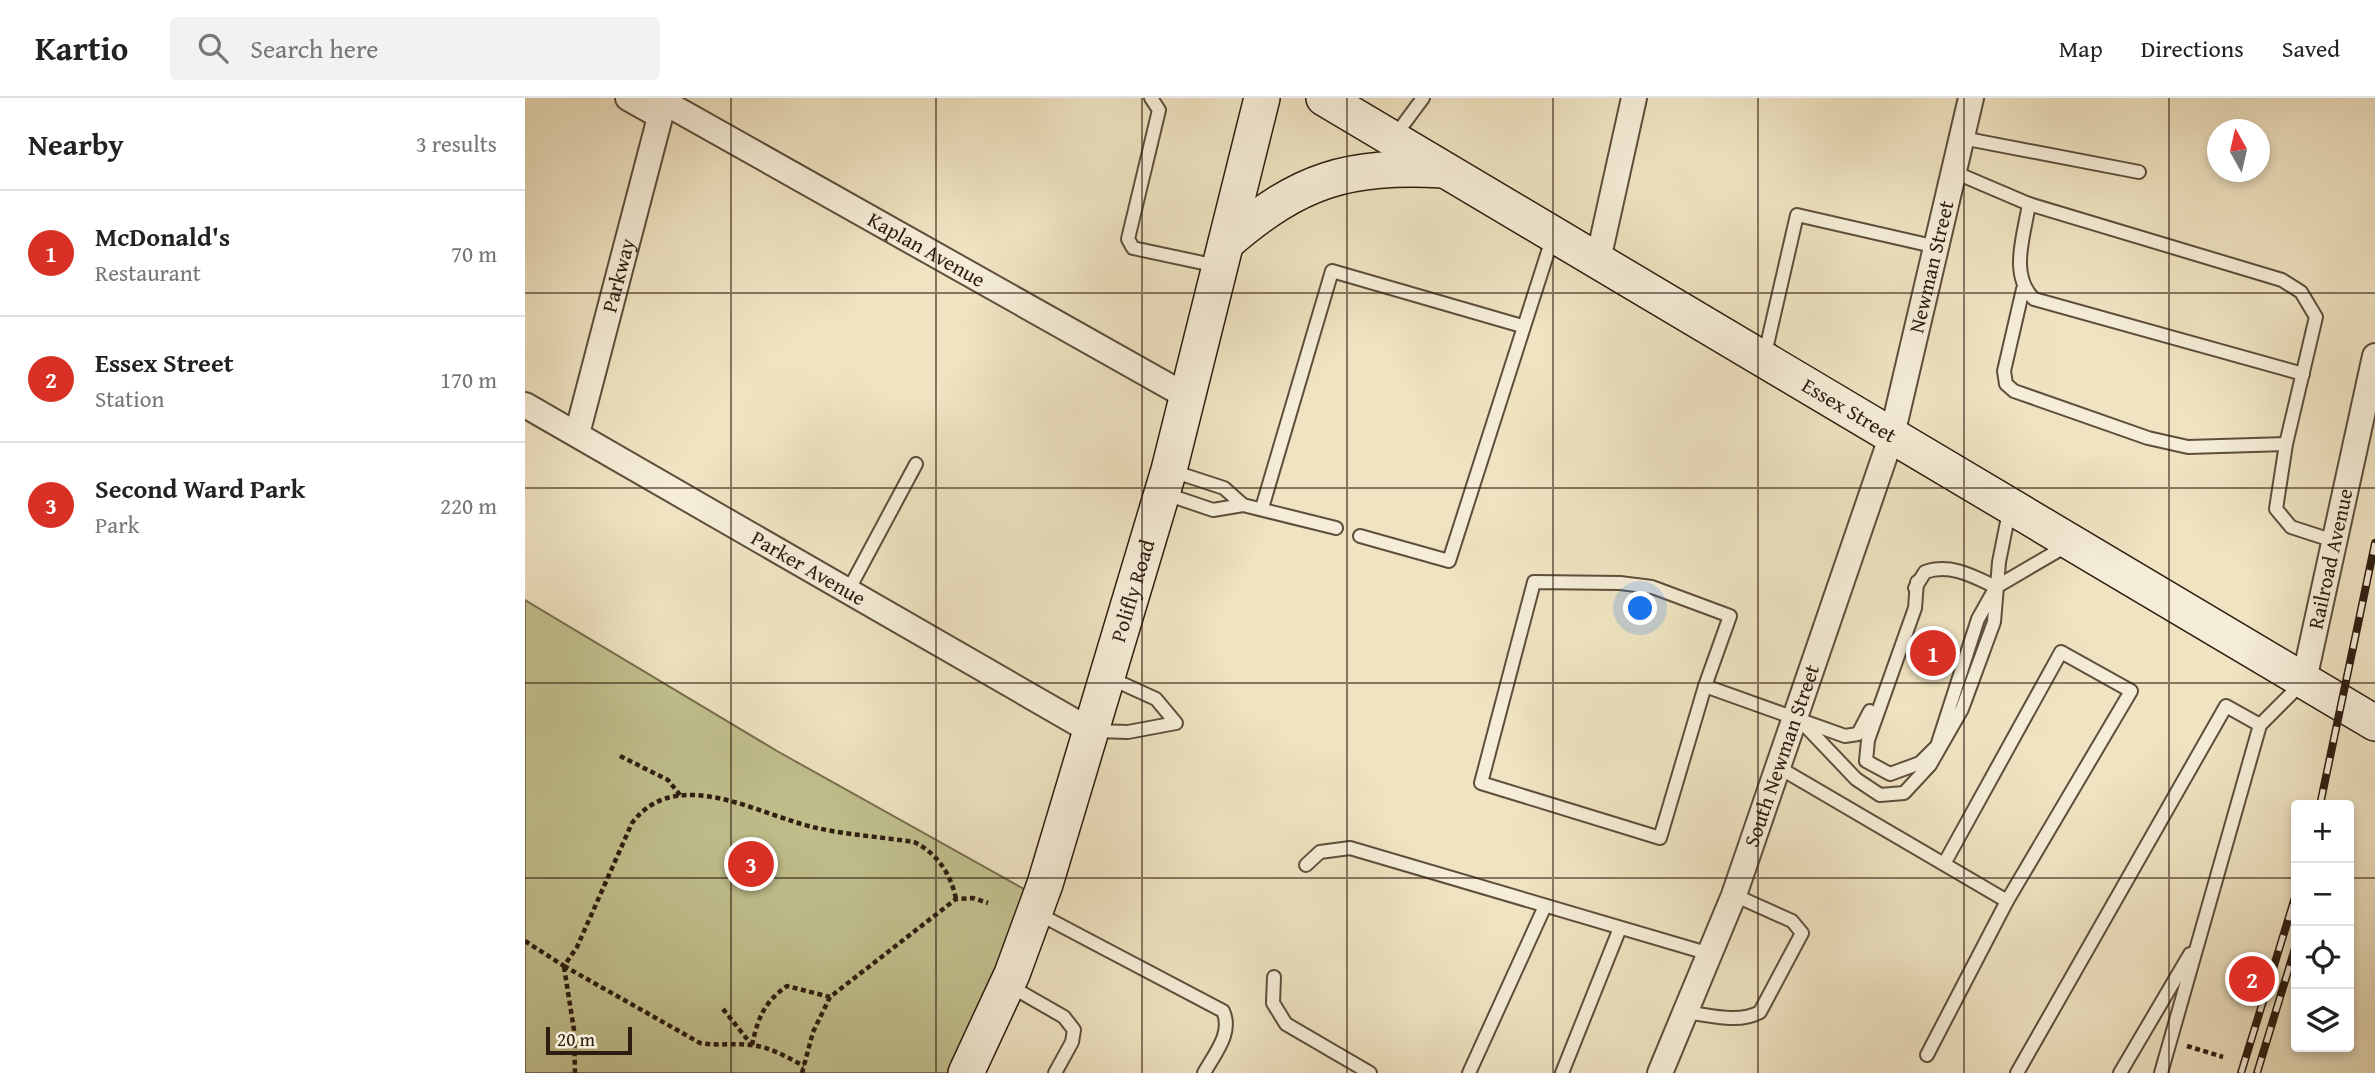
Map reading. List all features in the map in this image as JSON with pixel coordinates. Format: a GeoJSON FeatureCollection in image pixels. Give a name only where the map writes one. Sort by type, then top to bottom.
{"type":"FeatureCollection","features":[{"type":"Feature","properties":{"kind":"main road","name":"Polifly Road"},"geometry":{"type":"LineString","coordinates":[[966,1073],[1007,985],[1035,912],[1091,731],[1166,482],[1262,98]]}},
{"type":"Feature","properties":{"kind":"main road","name":"Essex Street"},"geometry":{"type":"LineString","coordinates":[[1324,98],[2375,723]]}},
{"type":"Feature","properties":{"kind":"main road"},"geometry":{"type":"LineString","coordinates":[[1223,255],[1290,195],[1327,178],[1378,170],[1445,170]]}},
{"type":"Feature","properties":{"kind":"street","name":"Kaplan Avenue"},"geometry":{"type":"LineString","coordinates":[[628,98],[663,105],[1188,397]]}},
{"type":"Feature","properties":{"kind":"street"},"geometry":{"type":"LineString","coordinates":[[1598,260],[1634,98]]}},
{"type":"Feature","properties":{"kind":"street","name":"Newman Street"},"geometry":{"type":"LineString","coordinates":[[1892,435],[1971,98]]}},
{"type":"Feature","properties":{"kind":"street","name":"Parkway"},"geometry":{"type":"LineString","coordinates":[[577,434],[663,105]]}},
{"type":"Feature","properties":{"kind":"street","name":"Railroad Avenue"},"geometry":{"type":"LineString","coordinates":[[2304,680],[2375,356]]}},
{"type":"Feature","properties":{"kind":"street","name":"Parker Avenue"},"geometry":{"type":"LineString","coordinates":[[525,405],[1091,731]]}},
{"type":"Feature","properties":{"kind":"street","name":"South Newman Street"},"geometry":{"type":"LineString","coordinates":[[1660,1073],[1734,895],[1892,435]]}},
{"type":"Feature","properties":{"kind":"lane"},"geometry":{"type":"LineString","coordinates":[[1151,98],[1159,110],[1128,239],[1133,248],[1223,255]]}},
{"type":"Feature","properties":{"kind":"lane"},"geometry":{"type":"LineString","coordinates":[[1393,139],[1423,98]]}},
{"type":"Feature","properties":{"kind":"lane"},"geometry":{"type":"LineString","coordinates":[[1962,138],[2139,172]]}},
{"type":"Feature","properties":{"kind":"lane"},"geometry":{"type":"LineString","coordinates":[[1954,172],[2029,204],[2282,280],[2301,292],[2316,317],[2286,444],[2276,509],[2291,527],[2334,541]]}},
{"type":"Feature","properties":{"kind":"lane"},"geometry":{"type":"LineString","coordinates":[[2029,204],[2019,271],[2023,289],[2004,371],[2006,384],[2014,391],[2148,438],[2187,447],[2286,444]]}},
{"type":"Feature","properties":{"kind":"lane"},"geometry":{"type":"LineString","coordinates":[[1764,359],[1797,215],[1937,247]]}},
{"type":"Feature","properties":{"kind":"lane"},"geometry":{"type":"LineString","coordinates":[[1360,536],[1448,561],[1554,234]]}},
{"type":"Feature","properties":{"kind":"lane"},"geometry":{"type":"LineString","coordinates":[[1262,508],[1332,271],[1522,326]]}},
{"type":"Feature","properties":{"kind":"lane"},"geometry":{"type":"LineString","coordinates":[[2023,289],[2034,299],[2303,374]]}},
{"type":"Feature","properties":{"kind":"lane"},"geometry":{"type":"LineString","coordinates":[[848,591],[916,464]]}},
{"type":"Feature","properties":{"kind":"lane"},"geometry":{"type":"LineString","coordinates":[[1166,482],[1224,488],[1243,505]]}},
{"type":"Feature","properties":{"kind":"lane"},"geometry":{"type":"LineString","coordinates":[[1166,482],[1213,510],[1243,505],[1336,528]]}},
{"type":"Feature","properties":{"kind":"lane"},"geometry":{"type":"LineString","coordinates":[[1796,716],[1856,779],[1880,795],[1904,793],[1930,765],[1962,709],[1994,622],[1996,587],[2010,505]]}},
{"type":"Feature","properties":{"kind":"lane"},"geometry":{"type":"LineString","coordinates":[[1917,582],[1915,608],[1868,740],[1866,761],[1890,774],[1920,763],[1937,746],[1979,619],[1996,587],[2072,542]]}},
{"type":"Feature","properties":{"kind":"lane"},"geometry":{"type":"LineString","coordinates":[[1705,686],[1796,716],[1831,732],[1845,736],[1858,734],[1917,582],[1925,572],[1939,567],[1973,575],[1996,587]]}},
{"type":"Feature","properties":{"kind":"lane"},"geometry":{"type":"LineString","coordinates":[[1534,582],[1652,587],[1730,616],[1705,686],[1660,838],[1481,783],[1534,582]]}},
{"type":"Feature","properties":{"kind":"lane"},"geometry":{"type":"LineString","coordinates":[[1927,1055],[2007,901],[2131,691],[2061,652],[1944,864]]}},
{"type":"Feature","properties":{"kind":"lane"},"geometry":{"type":"LineString","coordinates":[[1091,731],[1128,732],[1176,723],[1156,699],[1106,677]]}},
{"type":"Feature","properties":{"kind":"lane"},"geometry":{"type":"LineString","coordinates":[[2161,1073],[2260,725],[2304,680]]}},
{"type":"Feature","properties":{"kind":"lane"},"geometry":{"type":"LineString","coordinates":[[2017,1073],[2227,706],[2260,725]]}},
{"type":"Feature","properties":{"kind":"lane"},"geometry":{"type":"LineString","coordinates":[[1778,767],[2007,901]]}},
{"type":"Feature","properties":{"kind":"lane"},"geometry":{"type":"LineString","coordinates":[[1306,865],[1320,852],[1350,848],[1710,954]]}},
{"type":"Feature","properties":{"kind":"lane"},"geometry":{"type":"LineString","coordinates":[[1685,1012],[1732,1018],[1750,1018],[1761,1012],[1796,947],[1801,933],[1792,921],[1734,895]]}},
{"type":"Feature","properties":{"kind":"lane"},"geometry":{"type":"LineString","coordinates":[[1469,1073],[1545,906]]}},
{"type":"Feature","properties":{"kind":"lane"},"geometry":{"type":"LineString","coordinates":[[1035,912],[1223,1011],[1228,1021],[1227,1033],[1204,1073]]}},
{"type":"Feature","properties":{"kind":"lane"},"geometry":{"type":"LineString","coordinates":[[1562,1073],[1621,928]]}},
{"type":"Feature","properties":{"kind":"lane"},"geometry":{"type":"LineString","coordinates":[[2120,1073],[2199,939]]}},
{"type":"Feature","properties":{"kind":"lane"},"geometry":{"type":"LineString","coordinates":[[1274,977],[1273,1003],[1286,1024],[1370,1073]]}},
{"type":"Feature","properties":{"kind":"lane"},"geometry":{"type":"LineString","coordinates":[[1007,985],[1064,1017],[1074,1030],[1072,1042],[1055,1073]]}},
{"type":"Feature","properties":{"kind":"path"},"geometry":{"type":"LineString","coordinates":[[620,756],[668,780],[680,796]]}},
{"type":"Feature","properties":{"kind":"path"},"geometry":{"type":"LineString","coordinates":[[575,1073],[574,1030],[564,966],[577,947],[632,823],[643,808],[680,796],[716,798],[816,828],[913,842],[925,847],[952,878],[955,899]]}},
{"type":"Feature","properties":{"kind":"path"},"geometry":{"type":"LineString","coordinates":[[802,1073],[813,1032],[829,997],[955,899],[973,898],[988,903]]}},
{"type":"Feature","properties":{"kind":"path"},"geometry":{"type":"LineString","coordinates":[[525,941],[700,1043],[722,1047],[752,1045],[773,1050],[804,1066]]}},
{"type":"Feature","properties":{"kind":"path"},"geometry":{"type":"LineString","coordinates":[[752,1045],[758,1018],[771,998],[787,986],[829,997]]}},
{"type":"Feature","properties":{"kind":"path"},"geometry":{"type":"LineString","coordinates":[[723,1009],[752,1045]]}},
{"type":"Feature","properties":{"kind":"path"},"geometry":{"type":"LineString","coordinates":[[2171,1040],[2223,1057]]}},
{"type":"Feature","properties":{"kind":"green space"},"geometry":{"type":"Polygon","coordinates":[[[525,600],[777,751],[1040,898],[966,1073],[525,1073],[525,600]]]}},
{"type":"Feature","properties":{"kind":"railway"},"geometry":{"type":"LineString","coordinates":[[2321,800],[2375,543]]}},
{"type":"Feature","properties":{"kind":"railway"},"geometry":{"type":"LineString","coordinates":[[2241,1073],[2291,910]]}},
{"type":"Feature","properties":{"kind":"railway"},"geometry":{"type":"LineString","coordinates":[[2257,1073],[2291,961]]}},
{"type":"Feature","properties":{"kind":"place","name":"McDonald's"},"geometry":{"type":"Point","coordinates":[1933,653]}},
{"type":"Feature","properties":{"kind":"place","name":"Second Ward Park"},"geometry":{"type":"Point","coordinates":[751,864]}},
{"type":"Feature","properties":{"kind":"place","name":"Essex Street"},"geometry":{"type":"Point","coordinates":[2252,979]}}]}
